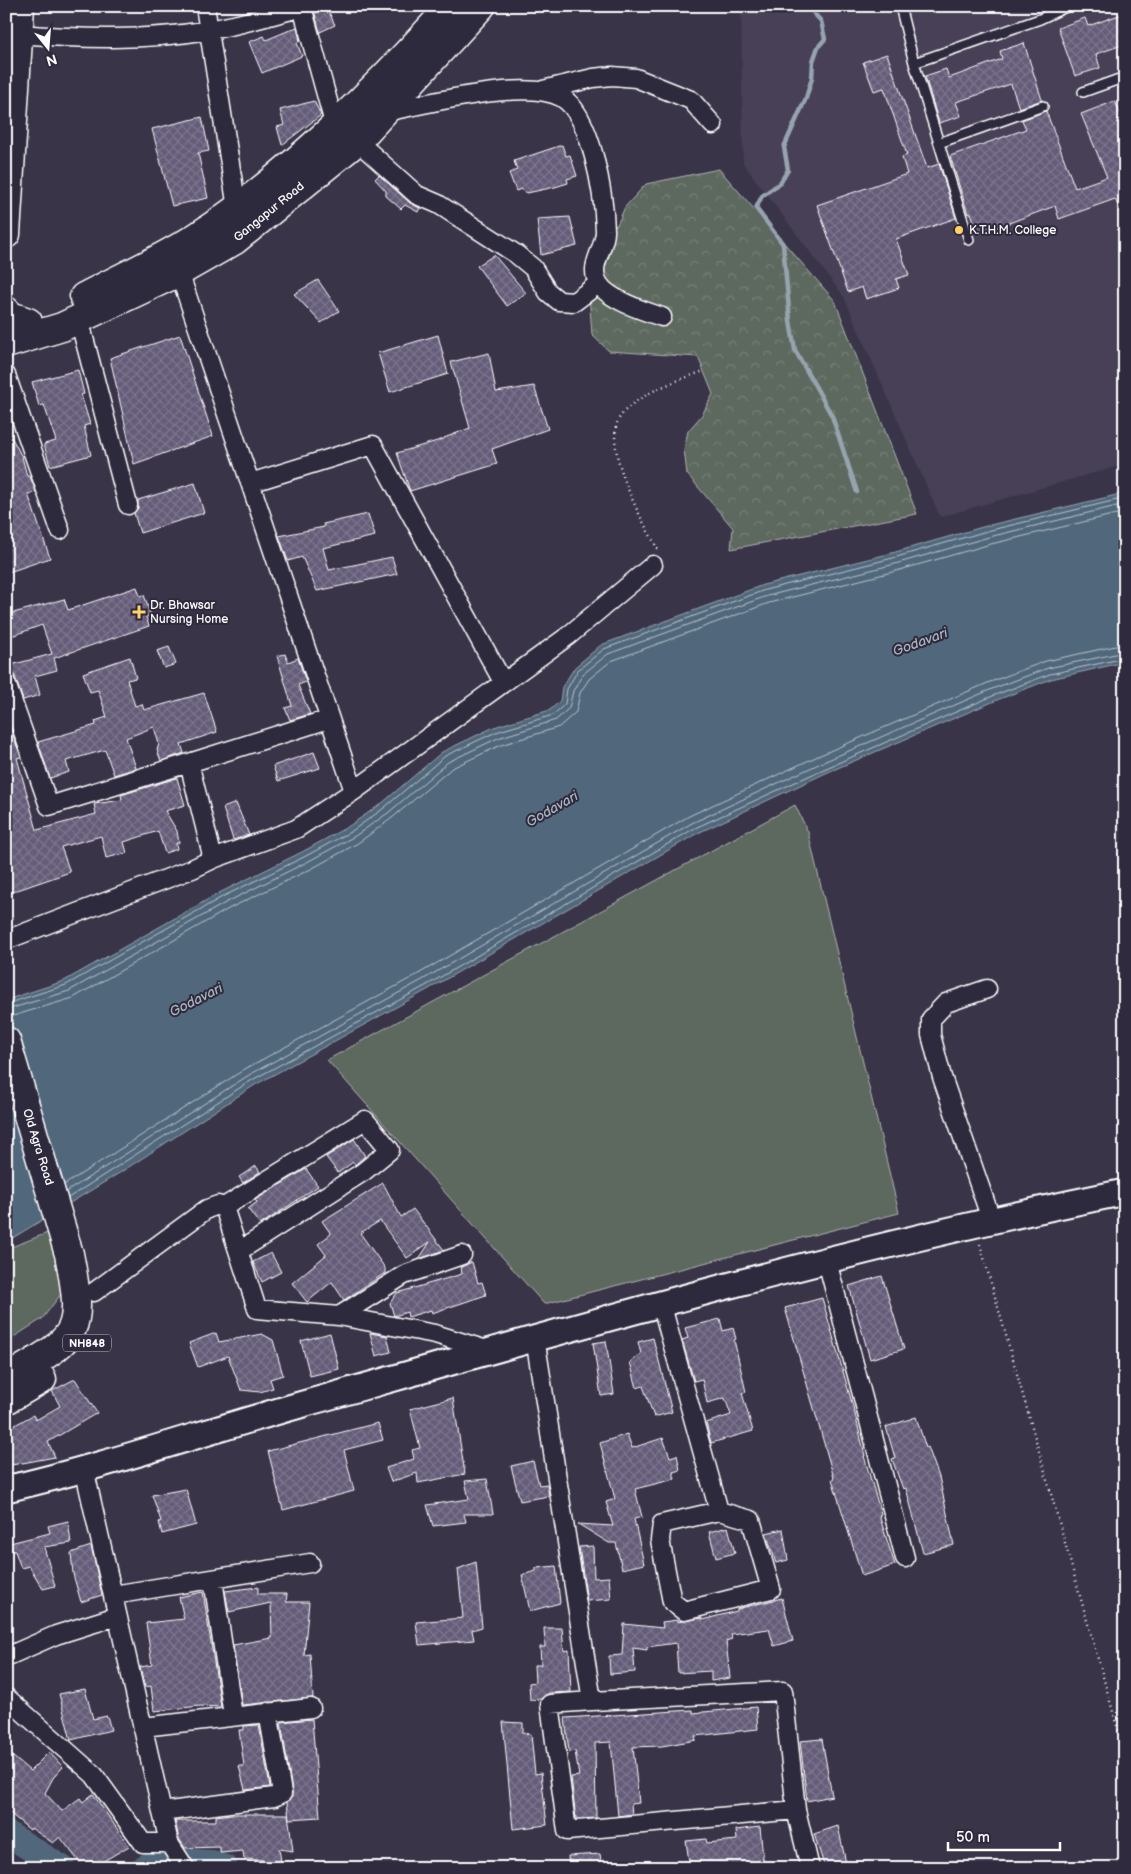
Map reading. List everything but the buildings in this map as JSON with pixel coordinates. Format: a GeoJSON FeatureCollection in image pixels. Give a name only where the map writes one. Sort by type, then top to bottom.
{"type":"FeatureCollection","features":[{"type":"Feature","properties":{"kind":"main road"},"geometry":{"type":"LineString","coordinates":[[6,234],[20,6]]}},
{"type":"Feature","properties":{"kind":"main road","name":"Gangapur Road"},"geometry":{"type":"LineString","coordinates":[[13,320],[50,315],[176,261],[235,240],[344,139],[399,63],[451,6]]}},
{"type":"Feature","properties":{"kind":"main road","name":"Gangapur Road"},"geometry":{"type":"LineString","coordinates":[[6,344],[34,337],[79,319],[176,261],[237,208],[385,112],[481,6]]}},
{"type":"Feature","properties":{"kind":"main road","name":"Old Agra Road"},"geometry":{"type":"LineString","coordinates":[[6,1041],[70,1254],[77,1297],[77,1316],[72,1332],[61,1346],[6,1379]]}},
{"type":"Feature","properties":{"kind":"main road"},"geometry":{"type":"LineString","coordinates":[[6,1489],[661,1303],[983,1221],[1125,1192]]}},
{"type":"Feature","properties":{"kind":"main road","name":"Old Agra Road"},"geometry":{"type":"LineString","coordinates":[[6,1400],[61,1368],[78,1355],[88,1341],[96,1312],[94,1292],[91,1281],[70,1254]]}},
{"type":"Feature","properties":{"kind":"street"},"geometry":{"type":"LineString","coordinates":[[205,6],[237,208]]}},
{"type":"Feature","properties":{"kind":"street"},"geometry":{"type":"LineString","coordinates":[[18,34],[83,39],[128,38],[210,30],[302,7],[344,139],[417,195],[438,204],[516,254],[533,268],[548,292],[559,301],[574,302],[598,284]]}},
{"type":"Feature","properties":{"kind":"street"},"geometry":{"type":"LineString","coordinates":[[385,112],[486,93],[543,90],[593,78],[612,76],[636,78],[691,100],[713,125]]}},
{"type":"Feature","properties":{"kind":"street"},"geometry":{"type":"LineString","coordinates":[[543,90],[562,97],[575,111],[592,150],[602,192],[605,233],[594,266],[598,284],[608,294],[662,317]]}},
{"type":"Feature","properties":{"kind":"street"},"geometry":{"type":"LineString","coordinates":[[176,261],[354,791]]}},
{"type":"Feature","properties":{"kind":"street"},"geometry":{"type":"LineString","coordinates":[[79,319],[128,505]]}},
{"type":"Feature","properties":{"kind":"street"},"geometry":{"type":"LineString","coordinates":[[6,375],[60,530]]}},
{"type":"Feature","properties":{"kind":"street"},"geometry":{"type":"LineString","coordinates":[[250,482],[373,445],[503,682]]}},
{"type":"Feature","properties":{"kind":"street"},"geometry":{"type":"LineString","coordinates":[[6,940],[296,828],[354,791],[568,636],[653,565]]}},
{"type":"Feature","properties":{"kind":"street"},"geometry":{"type":"LineString","coordinates":[[6,683],[49,806],[329,719]]}},
{"type":"Feature","properties":{"kind":"street"},"geometry":{"type":"LineString","coordinates":[[189,763],[213,859]]}},
{"type":"Feature","properties":{"kind":"street"},"geometry":{"type":"LineString","coordinates":[[983,1221],[930,1035],[931,1019],[946,1003],[987,989]]}},
{"type":"Feature","properties":{"kind":"street"},"geometry":{"type":"LineString","coordinates":[[224,1207],[365,1120],[390,1150],[363,1172],[240,1251]]}},
{"type":"Feature","properties":{"kind":"street"},"geometry":{"type":"LineString","coordinates":[[94,1292],[207,1209],[218,1205],[224,1207]]}},
{"type":"Feature","properties":{"kind":"street"},"geometry":{"type":"LineString","coordinates":[[224,1207],[240,1251],[257,1309],[339,1316],[435,1334],[490,1351]]}},
{"type":"Feature","properties":{"kind":"street"},"geometry":{"type":"LineString","coordinates":[[339,1316],[404,1275],[462,1255]]}},
{"type":"Feature","properties":{"kind":"street"},"geometry":{"type":"LineString","coordinates":[[827,1261],[905,1558]]}},
{"type":"Feature","properties":{"kind":"street"},"geometry":{"type":"LineString","coordinates":[[661,1303],[720,1511]]}},
{"type":"Feature","properties":{"kind":"street"},"geometry":{"type":"LineString","coordinates":[[535,1338],[592,1701]]}},
{"type":"Feature","properties":{"kind":"street"},"geometry":{"type":"LineString","coordinates":[[84,1468],[169,1843],[184,1867]]}},
{"type":"Feature","properties":{"kind":"street"},"geometry":{"type":"LineString","coordinates":[[720,1511],[751,1520],[771,1589],[684,1611],[672,1602],[660,1540],[662,1524],[720,1511]]}},
{"type":"Feature","properties":{"kind":"street"},"geometry":{"type":"LineString","coordinates":[[113,1595],[310,1563]]}},
{"type":"Feature","properties":{"kind":"street"},"geometry":{"type":"LineString","coordinates":[[213,1579],[233,1716]]}},
{"type":"Feature","properties":{"kind":"street"},"geometry":{"type":"LineString","coordinates":[[6,1657],[56,1635],[117,1616]]}},
{"type":"Feature","properties":{"kind":"street"},"geometry":{"type":"LineString","coordinates":[[796,1810],[567,1831],[550,1704],[783,1692],[796,1810],[810,1868]]}},
{"type":"Feature","properties":{"kind":"street"},"geometry":{"type":"LineString","coordinates":[[6,1697],[94,1775],[144,1843],[169,1843]]}},
{"type":"Feature","properties":{"kind":"street"},"geometry":{"type":"LineString","coordinates":[[143,1728],[311,1708]]}},
{"type":"Feature","properties":{"kind":"street"},"geometry":{"type":"LineString","coordinates":[[162,1812],[274,1797],[282,1793],[268,1712]]}},
{"type":"Feature","properties":{"kind":"lane"},"geometry":{"type":"LineString","coordinates":[[900,6],[914,63],[969,240]]}},
{"type":"Feature","properties":{"kind":"lane"},"geometry":{"type":"LineString","coordinates":[[914,63],[1040,19],[1068,6]]}},
{"type":"Feature","properties":{"kind":"lane"},"geometry":{"type":"LineString","coordinates":[[1083,92],[1125,77]]}},
{"type":"Feature","properties":{"kind":"lane"},"geometry":{"type":"LineString","coordinates":[[939,143],[1043,106]]}},
{"type":"Feature","properties":{"kind":"path"},"geometry":{"type":"LineString","coordinates":[[653,565],[660,554],[641,520],[626,481],[616,449],[614,430],[621,416],[642,399],[671,383],[704,371]]}},
{"type":"Feature","properties":{"kind":"path"},"geometry":{"type":"LineString","coordinates":[[983,1221],[1125,1754]]}},
{"type":"Feature","properties":{"kind":"shaded area","name":"K.T.H.M. College"},"geometry":{"type":"Polygon","coordinates":[[[741,6],[1125,6],[1125,464],[940,517],[844,297],[743,163],[741,6]]]}},
{"type":"Feature","properties":{"kind":"green space"},"geometry":{"type":"Polygon","coordinates":[[[719,169],[835,301],[917,514],[731,549],[733,528],[687,474],[684,449],[688,431],[702,415],[713,394],[698,357],[609,351],[592,335],[588,280],[595,234],[617,225],[625,207],[646,184],[719,169]]]}},
{"type":"Feature","properties":{"kind":"green space"},"geometry":{"type":"Polygon","coordinates":[[[795,805],[808,832],[899,1213],[544,1304],[327,1060],[795,805]]]}},
{"type":"Feature","properties":{"kind":"green space"},"geometry":{"type":"Polygon","coordinates":[[[50,1232],[68,1285],[42,1319],[6,1342],[6,1249],[50,1232]]]}},
{"type":"Feature","properties":{"kind":"water","name":"Godavari"},"geometry":{"type":"Polygon","coordinates":[[[1125,493],[1125,662],[1051,679],[997,700],[826,773],[698,833],[429,989],[255,1085],[121,1172],[6,1242],[6,1000],[64,981],[221,892],[302,852],[349,826],[381,804],[442,752],[494,727],[550,710],[560,701],[562,687],[575,667],[601,645],[763,585],[892,553],[986,526],[1125,493]]]}},
{"type":"Feature","properties":{"kind":"waterway"},"geometry":{"type":"LineString","coordinates":[[807,6],[821,21],[825,39],[818,47],[813,61],[812,78],[806,98],[784,147],[788,170],[780,183],[762,196],[756,208],[783,244],[790,321],[795,350],[832,416],[857,492]]}},
{"type":"Feature","properties":{"kind":"waterway"},"geometry":{"type":"LineString","coordinates":[[6,1833],[62,1868]]}},
{"type":"Feature","properties":{"kind":"waterway"},"geometry":{"type":"LineString","coordinates":[[144,1868],[159,1860],[212,1863],[225,1868]]}},
{"type":"Feature","properties":{"kind":"place","name":"K.T.H.M. College"},"geometry":{"type":"Point","coordinates":[959,230]}},
{"type":"Feature","properties":{"kind":"place","name":"Dr. Bhawsar Nursing Home"},"geometry":{"type":"Point","coordinates":[139,612]}}]}
